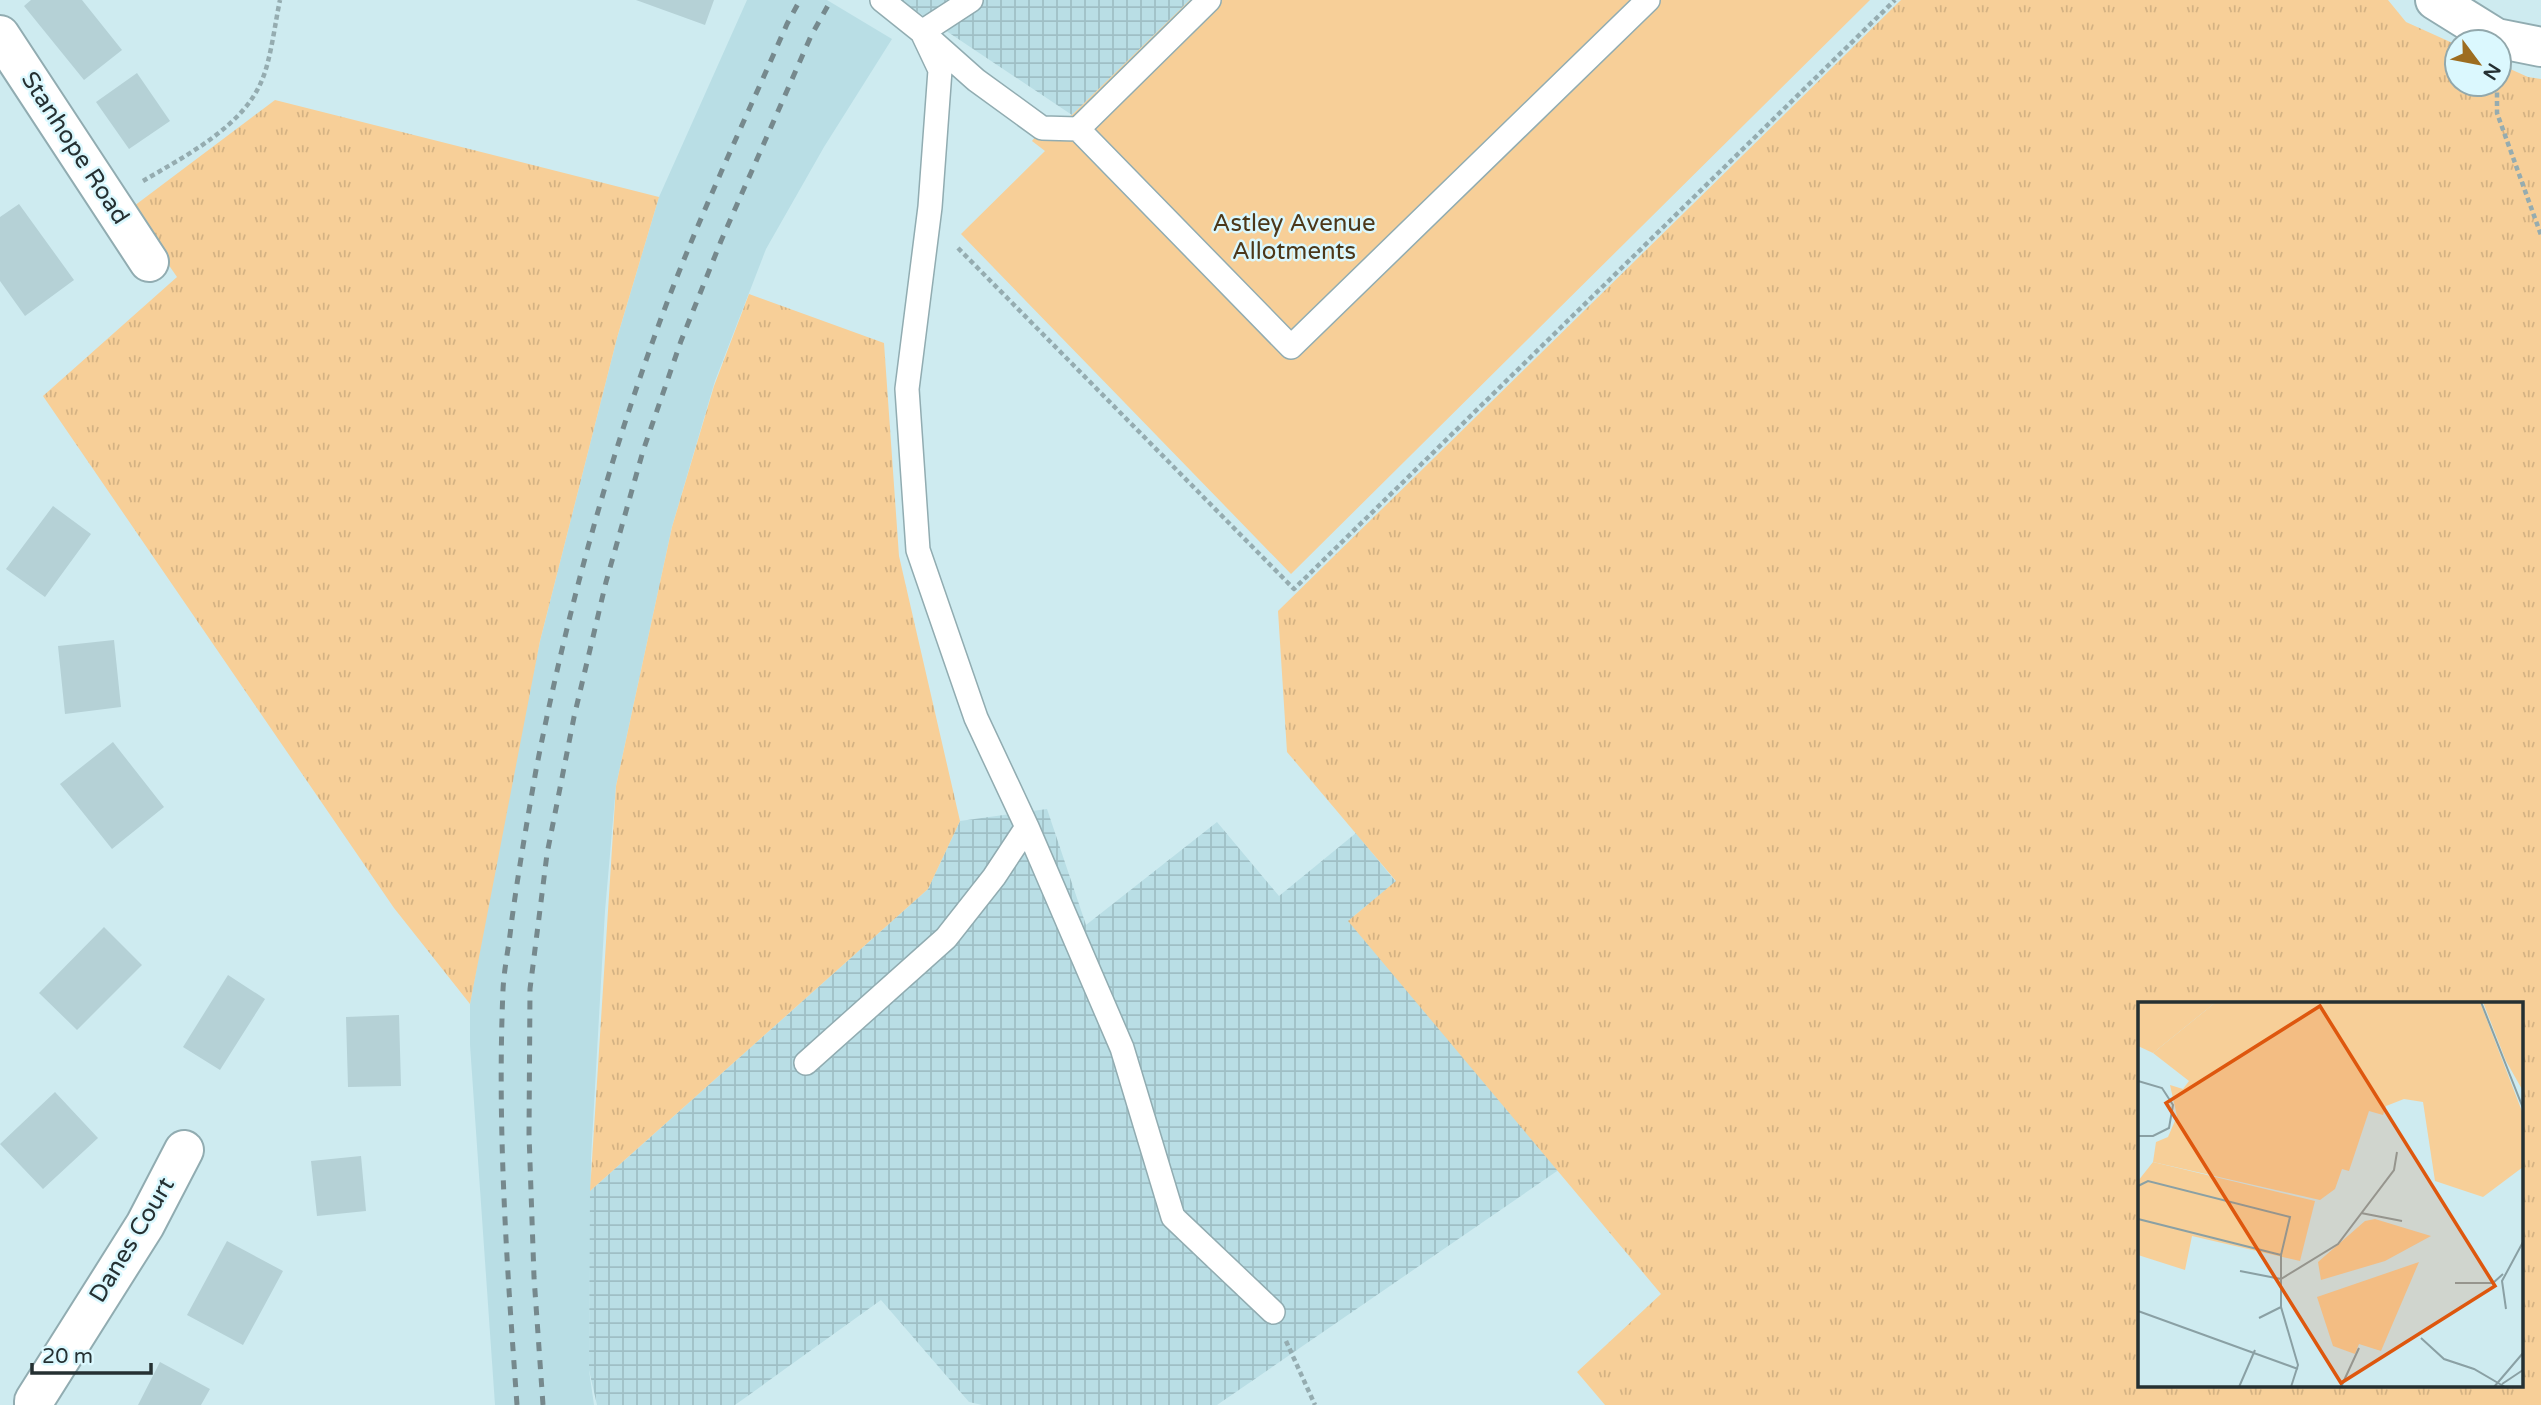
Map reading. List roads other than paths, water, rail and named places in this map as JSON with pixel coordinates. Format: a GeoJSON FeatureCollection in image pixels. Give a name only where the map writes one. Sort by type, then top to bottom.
{"type":"FeatureCollection","features":[{"type":"Feature","properties":{"kind":"street"},"geometry":{"type":"LineString","coordinates":[[2435,0],[2496,38],[2541,47]]}},
{"type":"Feature","properties":{"kind":"street","name":"Stanhope Road"},"geometry":{"type":"LineString","coordinates":[[0,34],[149,262]]}},
{"type":"Feature","properties":{"kind":"street","name":"Danes Court"},"geometry":{"type":"LineString","coordinates":[[31,1404],[145,1226],[184,1150]]}},
{"type":"Feature","properties":{"kind":"lane"},"geometry":{"type":"LineString","coordinates":[[883,0],[976,80],[1042,128],[1078,129],[1291,347],[1648,0]]}},
{"type":"Feature","properties":{"kind":"lane"},"geometry":{"type":"LineString","coordinates":[[922,32],[971,0]]}},
{"type":"Feature","properties":{"kind":"lane"},"geometry":{"type":"LineString","coordinates":[[1078,129],[1209,0]]}},
{"type":"Feature","properties":{"kind":"lane"},"geometry":{"type":"LineString","coordinates":[[922,32],[940,70],[930,207],[907,389],[918,550],[976,718],[1027,827],[1122,1048],[1172,1217],[1273,1312]]}},
{"type":"Feature","properties":{"kind":"lane"},"geometry":{"type":"LineString","coordinates":[[806,1063],[946,938],[995,877],[1027,827]]}},
{"type":"Feature","properties":{"kind":"railway"},"geometry":{"type":"LineString","coordinates":[[517,1405],[502,1146],[501,1042],[505,966],[536,770],[587,550],[636,388],[702,217],[800,0]]}},
{"type":"Feature","properties":{"kind":"railway"},"geometry":{"type":"LineString","coordinates":[[543,1405],[534,1277],[529,1134],[530,989],[547,854],[574,717],[606,582],[643,451],[681,341],[721,241],[811,36],[831,0]]}},
{"type":"Feature","properties":{"kind":"park label","name":"Astley Avenue Allotments"},"geometry":{"type":"Point","coordinates":[1294,237]}}]}
